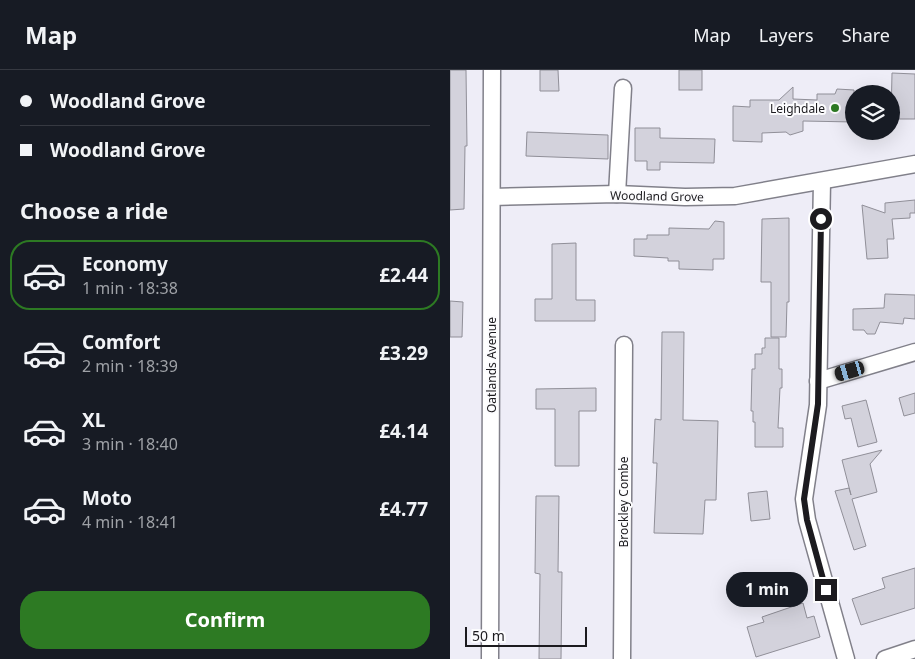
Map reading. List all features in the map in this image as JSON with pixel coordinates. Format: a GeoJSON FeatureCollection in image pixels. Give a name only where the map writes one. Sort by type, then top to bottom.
{"type":"FeatureCollection","features":[{"type":"Feature","properties":{"kind":"street","name":"Oatlands Avenue"},"geometry":{"type":"LineString","coordinates":[[490,659],[492,70]]}},
{"type":"Feature","properties":{"kind":"street"},"geometry":{"type":"LineString","coordinates":[[616,194],[623,88]]}},
{"type":"Feature","properties":{"kind":"street","name":"Woodland Grove"},"geometry":{"type":"LineString","coordinates":[[492,198],[616,194],[685,197],[734,196],[915,164]]}},
{"type":"Feature","properties":{"kind":"street"},"geometry":{"type":"LineString","coordinates":[[822,181],[818,381],[815,428],[804,499],[807,520],[846,659]]}},
{"type":"Feature","properties":{"kind":"street","name":"Brockley Combe"},"geometry":{"type":"LineString","coordinates":[[622,659],[624,345]]}},
{"type":"Feature","properties":{"kind":"street"},"geometry":{"type":"LineString","coordinates":[[818,381],[915,352]]}},
{"type":"Feature","properties":{"kind":"street"},"geometry":{"type":"LineString","coordinates":[[886,659],[909,653]]}},
{"type":"Feature","properties":{"kind":"building"},"geometry":{"type":"Polygon","coordinates":[[[450,70],[466,70],[467,146],[465,146],[464,209],[450,210],[450,70]]]}},
{"type":"Feature","properties":{"kind":"building"},"geometry":{"type":"Polygon","coordinates":[[[540,70],[558,70],[559,91],[540,91],[540,70]]]}},
{"type":"Feature","properties":{"kind":"building"},"geometry":{"type":"Polygon","coordinates":[[[679,70],[702,70],[702,90],[679,90],[679,70]]]}},
{"type":"Feature","properties":{"kind":"building"},"geometry":{"type":"Polygon","coordinates":[[[892,73],[915,74],[915,119],[900,119],[900,85],[892,85],[892,73]]]}},
{"type":"Feature","properties":{"kind":"building"},"geometry":{"type":"Polygon","coordinates":[[[793,87],[793,99],[817,100],[817,94],[835,94],[837,89],[845,89],[845,122],[803,121],[803,131],[790,135],[786,132],[762,133],[762,142],[733,141],[733,106],[750,107],[750,100],[779,100],[793,87]]]}},
{"type":"Feature","properties":{"kind":"building"},"geometry":{"type":"Polygon","coordinates":[[[635,128],[660,128],[660,138],[715,139],[714,163],[660,162],[660,170],[647,170],[647,161],[635,161],[635,128]]]}},
{"type":"Feature","properties":{"kind":"building"},"geometry":{"type":"Polygon","coordinates":[[[527,132],[608,135],[608,159],[526,156],[527,132]]]}},
{"type":"Feature","properties":{"kind":"building"},"geometry":{"type":"Polygon","coordinates":[[[915,200],[915,213],[910,213],[910,218],[892,219],[894,239],[887,239],[888,258],[867,259],[862,205],[885,213],[885,203],[915,200]]]}},
{"type":"Feature","properties":{"kind":"building"},"geometry":{"type":"Polygon","coordinates":[[[789,218],[789,302],[787,302],[786,337],[771,337],[771,282],[761,282],[762,219],[789,218]]]}},
{"type":"Feature","properties":{"kind":"building"},"geometry":{"type":"Polygon","coordinates":[[[715,221],[724,222],[724,259],[713,259],[713,270],[679,269],[679,261],[668,261],[668,258],[634,256],[634,239],[647,239],[647,235],[669,235],[669,228],[709,229],[715,221]]]}},
{"type":"Feature","properties":{"kind":"building"},"geometry":{"type":"Polygon","coordinates":[[[576,243],[576,300],[595,300],[595,321],[535,321],[535,299],[552,299],[552,244],[576,243]]]}},
{"type":"Feature","properties":{"kind":"building"},"geometry":{"type":"Polygon","coordinates":[[[885,294],[915,295],[915,319],[904,318],[903,324],[880,322],[875,334],[867,334],[864,330],[853,330],[853,309],[884,308],[885,294]]]}},
{"type":"Feature","properties":{"kind":"building"},"geometry":{"type":"Polygon","coordinates":[[[450,301],[463,302],[462,337],[450,337],[450,301]]]}},
{"type":"Feature","properties":{"kind":"building"},"geometry":{"type":"Polygon","coordinates":[[[662,332],[684,332],[683,420],[718,421],[716,500],[705,500],[703,534],[654,533],[657,463],[653,463],[655,419],[661,420],[662,332]]]}},
{"type":"Feature","properties":{"kind":"building"},"geometry":{"type":"Polygon","coordinates":[[[765,338],[779,338],[779,369],[782,369],[782,388],[780,388],[778,428],[783,428],[783,447],[755,447],[755,422],[753,422],[753,411],[751,411],[752,369],[755,369],[755,354],[762,354],[762,348],[765,348],[765,338]]]}},
{"type":"Feature","properties":{"kind":"building"},"geometry":{"type":"Polygon","coordinates":[[[596,388],[596,411],[579,411],[579,466],[555,466],[555,409],[536,409],[536,389],[596,388]]]}},
{"type":"Feature","properties":{"kind":"building"},"geometry":{"type":"Polygon","coordinates":[[[915,393],[915,413],[904,416],[899,398],[915,393]]]}},
{"type":"Feature","properties":{"kind":"building"},"geometry":{"type":"Polygon","coordinates":[[[866,400],[877,442],[858,447],[851,418],[845,419],[842,406],[866,400]]]}},
{"type":"Feature","properties":{"kind":"building"},"geometry":{"type":"Polygon","coordinates":[[[882,450],[870,464],[877,492],[852,499],[866,546],[854,550],[835,491],[849,488],[851,495],[842,460],[882,450]]]}},
{"type":"Feature","properties":{"kind":"building"},"geometry":{"type":"Polygon","coordinates":[[[767,491],[770,519],[751,521],[748,493],[767,491]]]}},
{"type":"Feature","properties":{"kind":"building"},"geometry":{"type":"Polygon","coordinates":[[[536,496],[559,496],[558,572],[562,572],[561,659],[539,659],[540,574],[535,573],[536,496]]]}},
{"type":"Feature","properties":{"kind":"building"},"geometry":{"type":"Polygon","coordinates":[[[915,568],[915,608],[861,625],[852,599],[885,588],[882,578],[915,568]]]}},
{"type":"Feature","properties":{"kind":"building"},"geometry":{"type":"Polygon","coordinates":[[[803,603],[807,618],[814,616],[820,637],[756,657],[747,627],[764,622],[762,617],[803,603]]]}},
{"type":"Feature","properties":{"kind":"place","name":"Leighdale"},"geometry":{"type":"Point","coordinates":[835,108]}},
{"type":"Feature","properties":{"kind":"route"},"geometry":{"type":"LineString","coordinates":[[821,219],[818,404],[804,499],[807,520],[826,590]]}}]}
